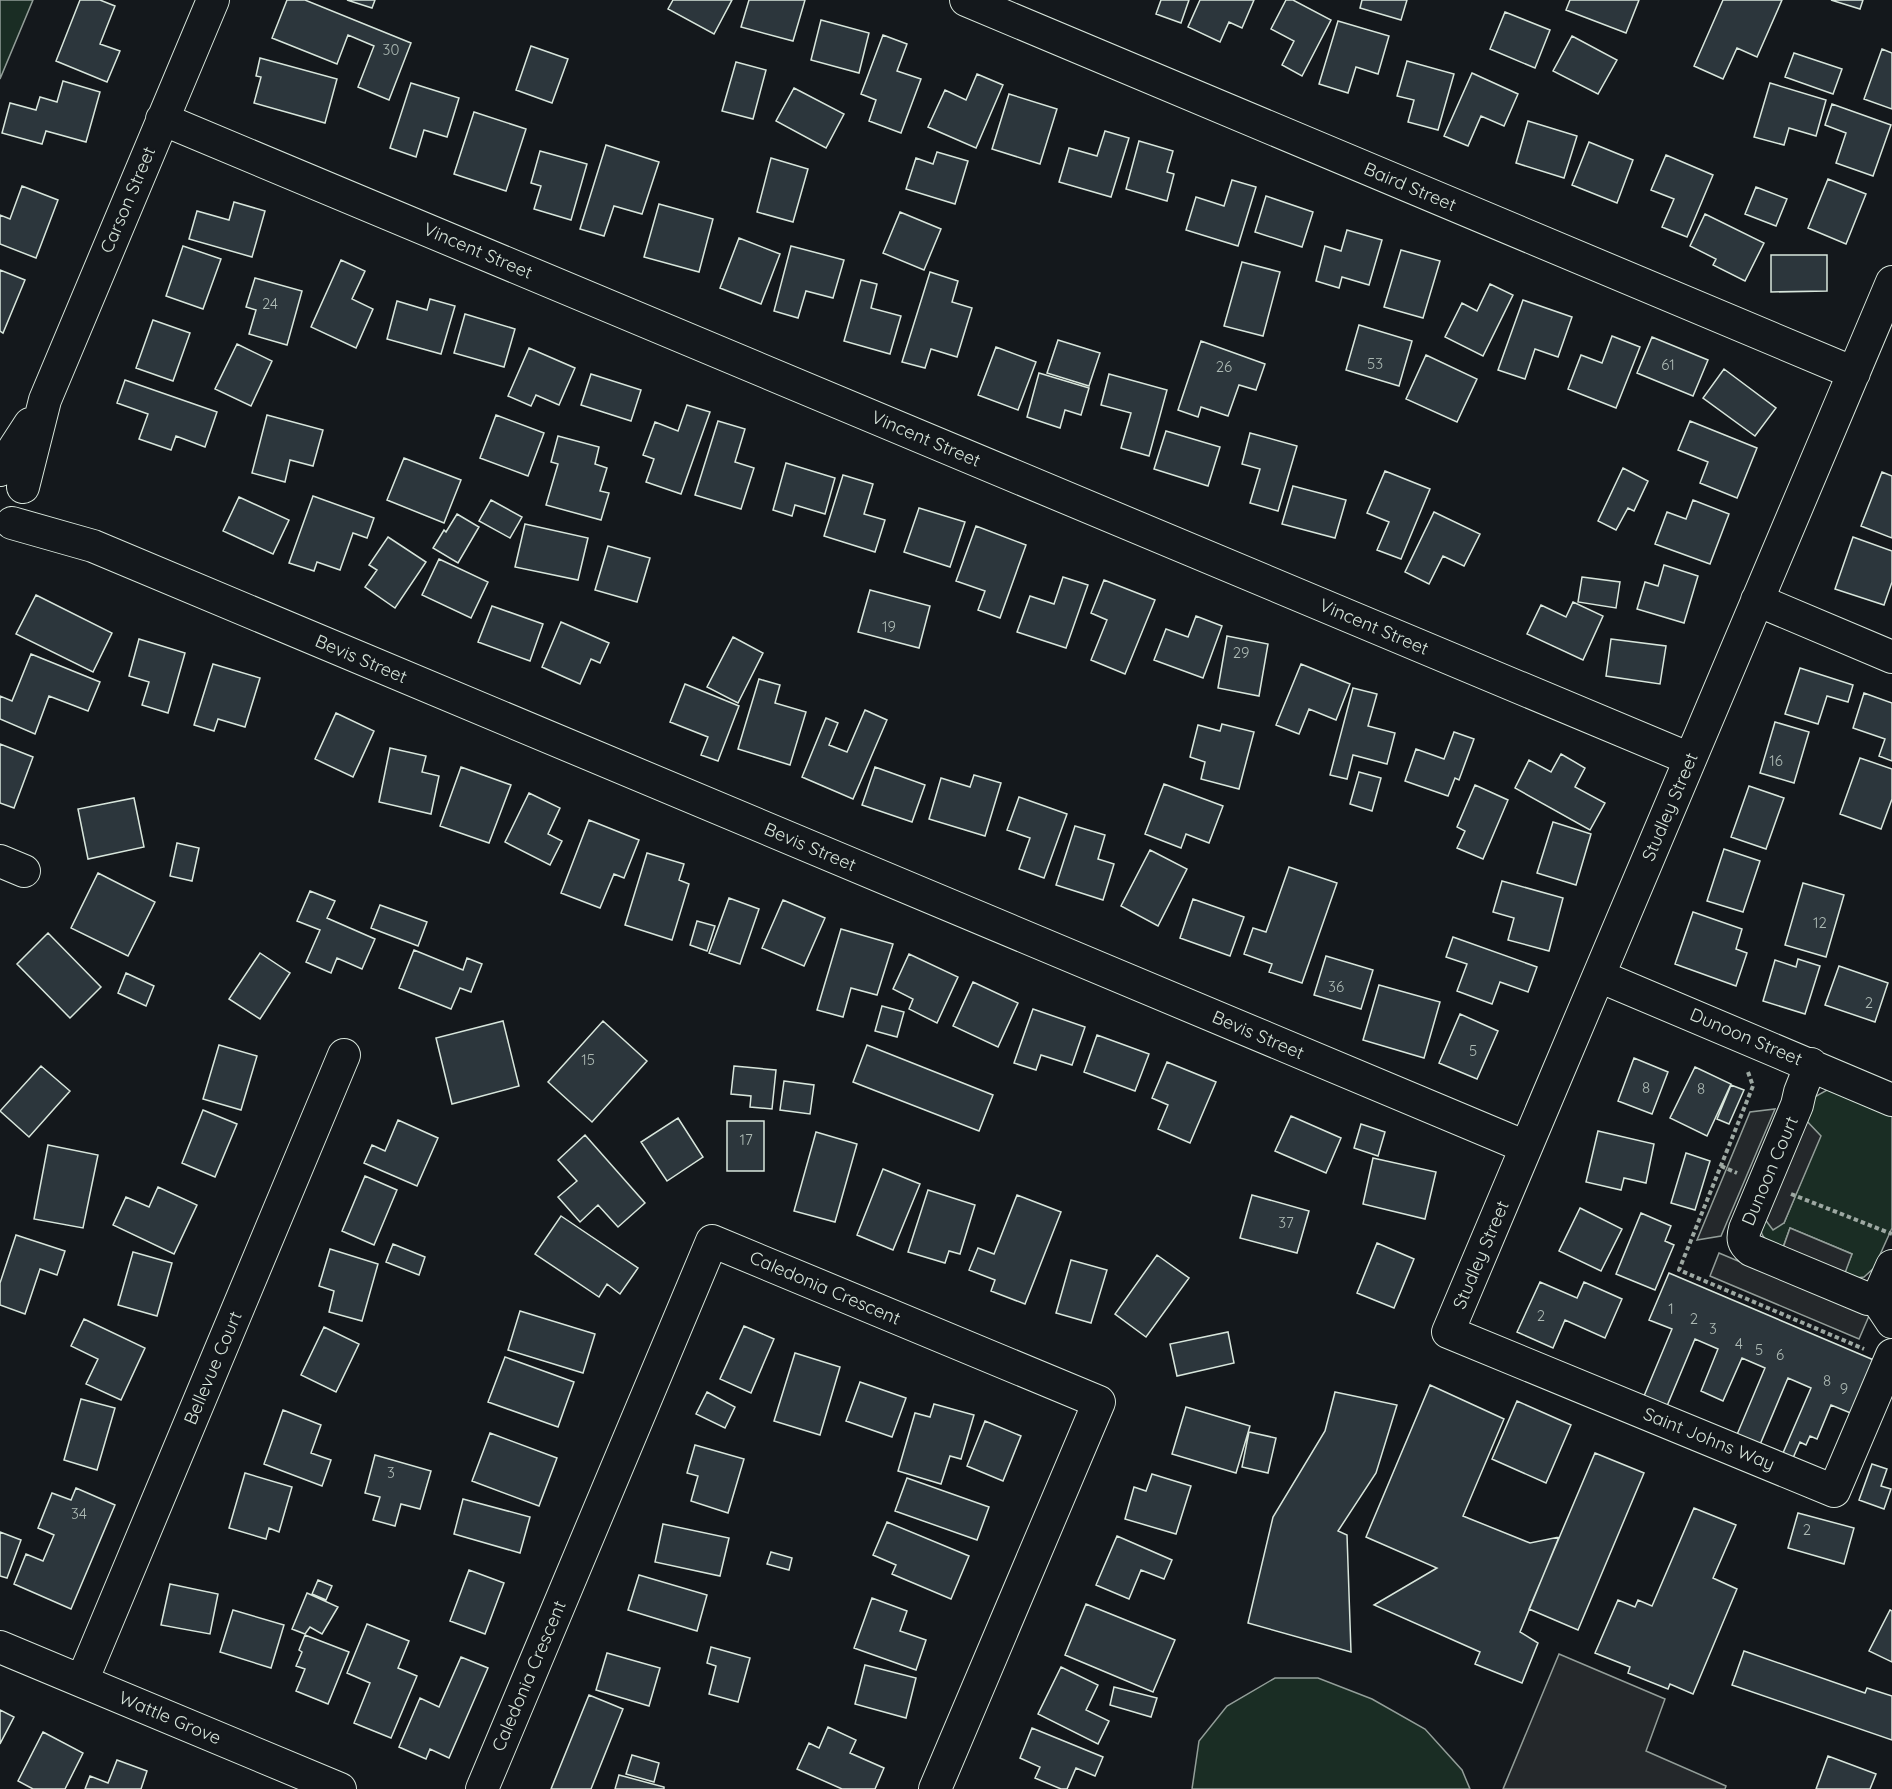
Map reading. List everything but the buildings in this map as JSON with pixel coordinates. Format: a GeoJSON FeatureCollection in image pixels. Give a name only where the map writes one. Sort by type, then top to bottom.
{"type":"FeatureCollection","features":[{"type":"Feature","properties":{"kind":"street","name":"Carson Street"},"geometry":{"type":"LineString","coordinates":[[8,506],[45,400],[213,0]]}},
{"type":"Feature","properties":{"kind":"street","name":"Baird Street"},"geometry":{"type":"LineString","coordinates":[[966,0],[1854,373]]}},
{"type":"Feature","properties":{"kind":"street","name":"Vincent Street"},"geometry":{"type":"LineString","coordinates":[[162,119],[1690,759]]}},
{"type":"Feature","properties":{"kind":"street","name":"Studley Street"},"geometry":{"type":"LineString","coordinates":[[1448,1332],[1892,282]]}},
{"type":"Feature","properties":{"kind":"street","name":"Bevis Street"},"geometry":{"type":"LineString","coordinates":[[8,506],[93,546],[1526,1148]]}},
{"type":"Feature","properties":{"kind":"street"},"geometry":{"type":"LineString","coordinates":[[1757,600],[1892,657]]}},
{"type":"Feature","properties":{"kind":"street","name":"Dunoon Street"},"geometry":{"type":"LineString","coordinates":[[1599,976],[1892,1100]]}},
{"type":"Feature","properties":{"kind":"street","name":"Bellevue Court"},"geometry":{"type":"LineString","coordinates":[[82,1681],[344,1055]]}},
{"type":"Feature","properties":{"kind":"street","name":"Dunoon Court"},"geometry":{"type":"LineString","coordinates":[[1811,1064],[1796,1108],[1743,1237],[1744,1244],[1750,1250],[1868,1299],[1884,1310]]}},
{"type":"Feature","properties":{"kind":"street","name":"Caledonia Crescent"},"geometry":{"type":"LineString","coordinates":[[482,1789],[712,1241],[1099,1402],[935,1789]]}},
{"type":"Feature","properties":{"kind":"street","name":"Dunoon Court"},"geometry":{"type":"LineString","coordinates":[[1884,1310],[1881,1291],[1892,1266]]}},
{"type":"Feature","properties":{"kind":"street","name":"Saint Johns Way"},"geometry":{"type":"LineString","coordinates":[[1448,1332],[1834,1491],[1892,1355]]}},
{"type":"Feature","properties":{"kind":"street","name":"Wattle Grove"},"geometry":{"type":"LineString","coordinates":[[0,1647],[340,1789]]}},
{"type":"Feature","properties":{"kind":"path"},"geometry":{"type":"LineString","coordinates":[[1721,1166],[1892,1234]]}},
{"type":"Feature","properties":{"kind":"green space"},"geometry":{"type":"Polygon","coordinates":[[[0,0],[33,0],[0,79],[0,0]]]}},
{"type":"Feature","properties":{"kind":"green space"},"geometry":{"type":"Polygon","coordinates":[[[1827,1090],[1892,1115],[1892,1228],[1874,1268],[1864,1277],[1843,1276],[1852,1254],[1790,1228],[1782,1250],[1766,1240],[1760,1228],[1761,1214],[1784,1223],[1820,1136],[1802,1116],[1811,1099],[1827,1090]]]}},
{"type":"Feature","properties":{"kind":"green space"},"geometry":{"type":"Polygon","coordinates":[[[1275,1678],[1318,1678],[1372,1699],[1425,1729],[1462,1770],[1470,1789],[1192,1789],[1199,1741],[1227,1706],[1275,1678]]]}},
{"type":"Feature","properties":{"kind":"shaded area"},"geometry":{"type":"Polygon","coordinates":[[[1775,1109],[1721,1236],[1697,1240],[1750,1112],[1775,1109]]]}},
{"type":"Feature","properties":{"kind":"shaded area"},"geometry":{"type":"Polygon","coordinates":[[[1802,1116],[1821,1136],[1784,1223],[1773,1230],[1761,1214],[1802,1116]]]}},
{"type":"Feature","properties":{"kind":"shaded area"},"geometry":{"type":"Polygon","coordinates":[[[1790,1228],[1852,1254],[1845,1273],[1783,1248],[1790,1228]]]}},
{"type":"Feature","properties":{"kind":"shaded area"},"geometry":{"type":"Polygon","coordinates":[[[1719,1253],[1869,1316],[1859,1339],[1710,1276],[1719,1253]]]}},
{"type":"Feature","properties":{"kind":"shaded area"},"geometry":{"type":"Polygon","coordinates":[[[1559,1654],[1665,1699],[1646,1751],[1726,1786],[1725,1789],[1503,1789],[1559,1654]]]}}]}
